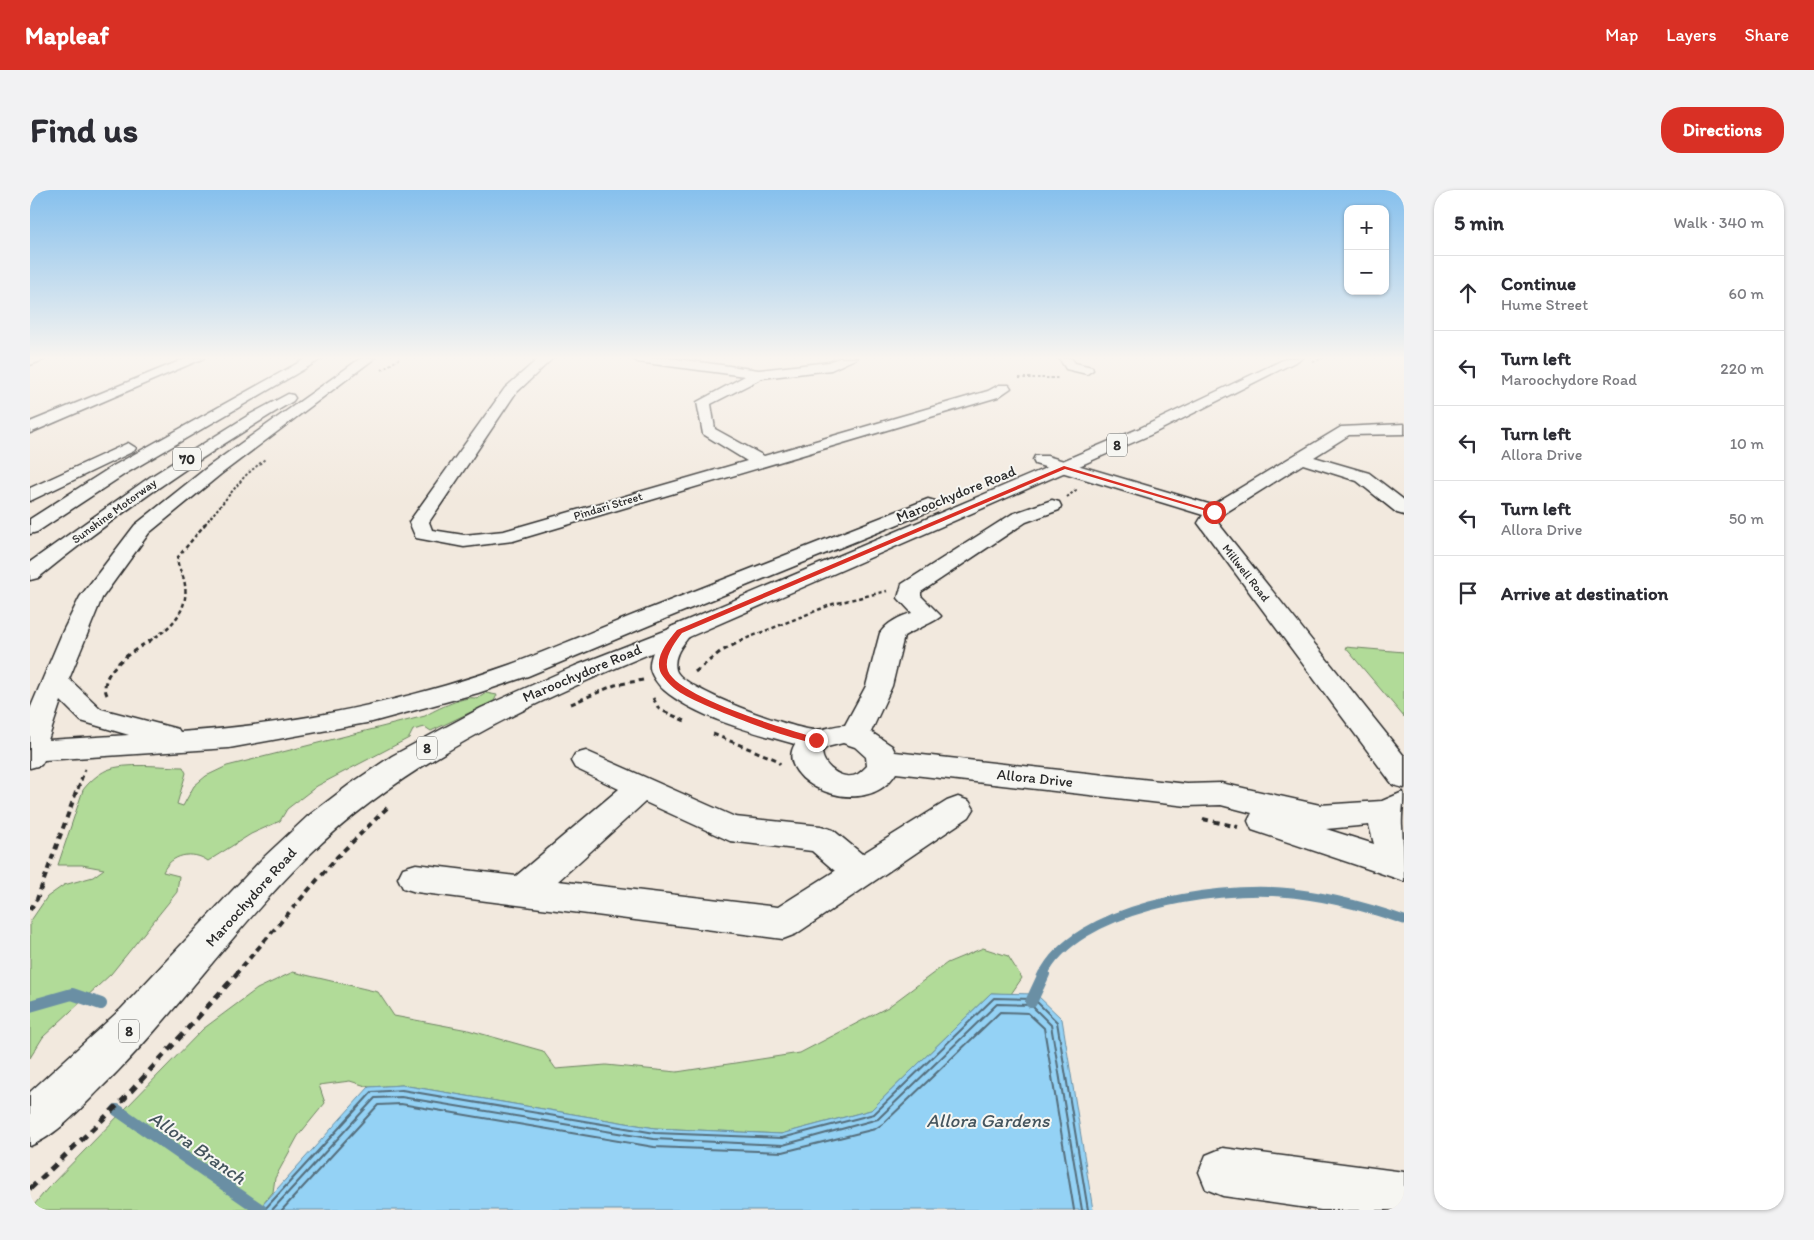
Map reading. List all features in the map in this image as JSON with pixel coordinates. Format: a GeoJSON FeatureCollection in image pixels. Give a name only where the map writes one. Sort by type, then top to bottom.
{"type":"FeatureCollection","features":[{"type":"Feature","properties":{"kind":"main road"},"geometry":{"type":"LineString","coordinates":[[30,428],[84,406]]}},
{"type":"Feature","properties":{"kind":"main road"},"geometry":{"type":"LineString","coordinates":[[30,495],[213,406]]}},
{"type":"Feature","properties":{"kind":"main road","name":"Sunshine Motorway"},"geometry":{"type":"LineString","coordinates":[[30,528],[119,470],[233,406]]}},
{"type":"Feature","properties":{"kind":"main road","name":"Sunshine Motorway"},"geometry":{"type":"LineString","coordinates":[[30,573],[176,466],[276,406]]}},
{"type":"Feature","properties":{"kind":"main road"},"geometry":{"type":"LineString","coordinates":[[30,753],[35,731],[91,596],[142,529],[215,470],[313,406]]}},
{"type":"Feature","properties":{"kind":"main road","name":"Pindari Street"},"geometry":{"type":"LineString","coordinates":[[499,406],[418,522],[423,534],[448,542],[476,542],[506,537],[953,406]]}},
{"type":"Feature","properties":{"kind":"main road"},"geometry":{"type":"LineString","coordinates":[[704,406],[708,431],[760,461]]}},
{"type":"Feature","properties":{"kind":"main road"},"geometry":{"type":"LineString","coordinates":[[1147,414],[1165,406]]}},
{"type":"Feature","properties":{"kind":"main road","name":"Maroochydore Road"},"geometry":{"type":"LineString","coordinates":[[30,1123],[104,1056],[149,1010],[252,892],[285,858],[320,825],[378,780],[420,752],[486,716],[680,632],[1063,458],[1168,421],[1200,406]]}},
{"type":"Feature","properties":{"kind":"main road"},"geometry":{"type":"LineString","coordinates":[[1063,458],[1214,512],[1346,430],[1404,429]]}},
{"type":"Feature","properties":{"kind":"main road","name":"Maroochydore Road"},"geometry":{"type":"LineString","coordinates":[[30,753],[188,742],[288,729],[419,702],[519,670],[1041,460],[1063,458]]}},
{"type":"Feature","properties":{"kind":"main road"},"geometry":{"type":"LineString","coordinates":[[1300,458],[1363,477],[1404,509]]}},
{"type":"Feature","properties":{"kind":"main road"},"geometry":{"type":"LineString","coordinates":[[854,736],[879,686],[892,634],[911,621],[929,616],[909,598],[908,591],[1019,518],[1052,506]]}},
{"type":"Feature","properties":{"kind":"main road","name":"Millwell Road"},"geometry":{"type":"LineString","coordinates":[[1214,512],[1208,524],[1400,795]]}},
{"type":"Feature","properties":{"kind":"main road"},"geometry":{"type":"LineString","coordinates":[[680,632],[670,643],[663,662],[665,675],[671,682],[690,695],[782,732],[816,740],[833,734],[854,736],[874,745],[884,761],[883,769],[871,781],[861,785],[837,784],[826,781],[810,768],[806,753],[816,740]]}},
{"type":"Feature","properties":{"kind":"main road"},"geometry":{"type":"LineString","coordinates":[[56,682],[91,715],[188,742]]}},
{"type":"Feature","properties":{"kind":"main road"},"geometry":{"type":"LineString","coordinates":[[586,761],[730,829],[821,839],[860,873]]}},
{"type":"Feature","properties":{"kind":"main road","name":"Allora Drive"},"geometry":{"type":"LineString","coordinates":[[884,761],[1187,795],[1221,794],[1320,816],[1400,795]]}},
{"type":"Feature","properties":{"kind":"main road"},"geometry":{"type":"LineString","coordinates":[[523,892],[642,788]]}},
{"type":"Feature","properties":{"kind":"main road","name":"Allora Drive"},"geometry":{"type":"LineString","coordinates":[[1187,795],[1404,867]]}},
{"type":"Feature","properties":{"kind":"main road"},"geometry":{"type":"LineString","coordinates":[[1400,795],[1383,824],[1387,838],[1404,859]]}},
{"type":"Feature","properties":{"kind":"main road"},"geometry":{"type":"LineString","coordinates":[[416,878],[783,923],[958,809]]}},
{"type":"Feature","properties":{"kind":"main road"},"geometry":{"type":"LineString","coordinates":[[1224,1172],[1404,1197]]}},
{"type":"Feature","properties":{"kind":"path"},"geometry":{"type":"LineString","coordinates":[[111,700],[105,693],[105,686],[116,663],[129,651],[168,631],[180,618],[187,594],[186,581],[177,562],[178,557],[245,476],[268,457]]}},
{"type":"Feature","properties":{"kind":"path"},"geometry":{"type":"LineString","coordinates":[[567,706],[610,687],[635,680],[648,680],[652,688],[671,682],[700,670],[729,646],[833,604],[870,593],[913,587]]}},
{"type":"Feature","properties":{"kind":"path"},"geometry":{"type":"LineString","coordinates":[[30,910],[37,899],[86,768],[84,765]]}},
{"type":"Feature","properties":{"kind":"path"},"geometry":{"type":"LineString","coordinates":[[30,1189],[124,1099],[208,1007],[337,857],[390,806]]}},
{"type":"Feature","properties":{"kind":"green space"},"geometry":{"type":"Polygon","coordinates":[[[1345,647],[1404,652],[1404,717],[1345,647]]]}},
{"type":"Feature","properties":{"kind":"green space"},"geometry":{"type":"Polygon","coordinates":[[[486,693],[497,695],[494,701],[431,731],[425,727],[413,730],[409,738],[317,786],[287,809],[280,821],[251,834],[208,861],[189,855],[171,861],[163,872],[179,876],[177,892],[111,974],[43,1037],[30,1058],[30,922],[47,897],[64,885],[93,877],[104,869],[82,865],[58,865],[83,790],[94,778],[107,770],[124,766],[183,767],[186,773],[177,804],[183,806],[194,786],[206,776],[227,766],[425,716],[452,703],[467,698],[477,699],[486,693]]]}},
{"type":"Feature","properties":{"kind":"green space"},"geometry":{"type":"Polygon","coordinates":[[[983,948],[1008,956],[1022,978],[1011,994],[991,993],[871,1110],[781,1134],[655,1128],[402,1085],[369,1087],[350,1081],[319,1085],[325,1103],[298,1136],[275,1178],[273,1192],[258,1210],[30,1210],[47,1189],[203,1029],[257,989],[293,972],[378,992],[394,1016],[468,1030],[543,1051],[556,1069],[606,1065],[677,1072],[800,1053],[888,1007],[947,963],[983,948]]]}},
{"type":"Feature","properties":{"kind":"water","name":"Allora Gardens"},"geometry":{"type":"Polygon","coordinates":[[[991,993],[1036,994],[1062,1019],[1093,1210],[258,1210],[369,1087],[402,1085],[655,1128],[781,1134],[871,1110],[991,993]]]}},
{"type":"Feature","properties":{"kind":"waterway"},"geometry":{"type":"LineString","coordinates":[[1043,975],[1060,952],[1085,933],[1115,918],[1149,906],[1185,898],[1253,891],[1297,893],[1344,902],[1404,920]]}},
{"type":"Feature","properties":{"kind":"waterway"},"geometry":{"type":"LineString","coordinates":[[1031,1002],[1044,974]]}},
{"type":"Feature","properties":{"kind":"waterway","name":"Allora Branch"},"geometry":{"type":"LineString","coordinates":[[30,1006],[72,994],[101,1004]]}},
{"type":"Feature","properties":{"kind":"waterway","name":"Allora Branch"},"geometry":{"type":"LineString","coordinates":[[117,1110],[261,1210]]}},
{"type":"Feature","properties":{"kind":"route"},"geometry":{"type":"LineString","coordinates":[[816,740],[772,729],[704,702],[681,690],[675,686],[664,672],[663,662],[670,643],[680,632],[1064,467],[1214,512]]}}]}
